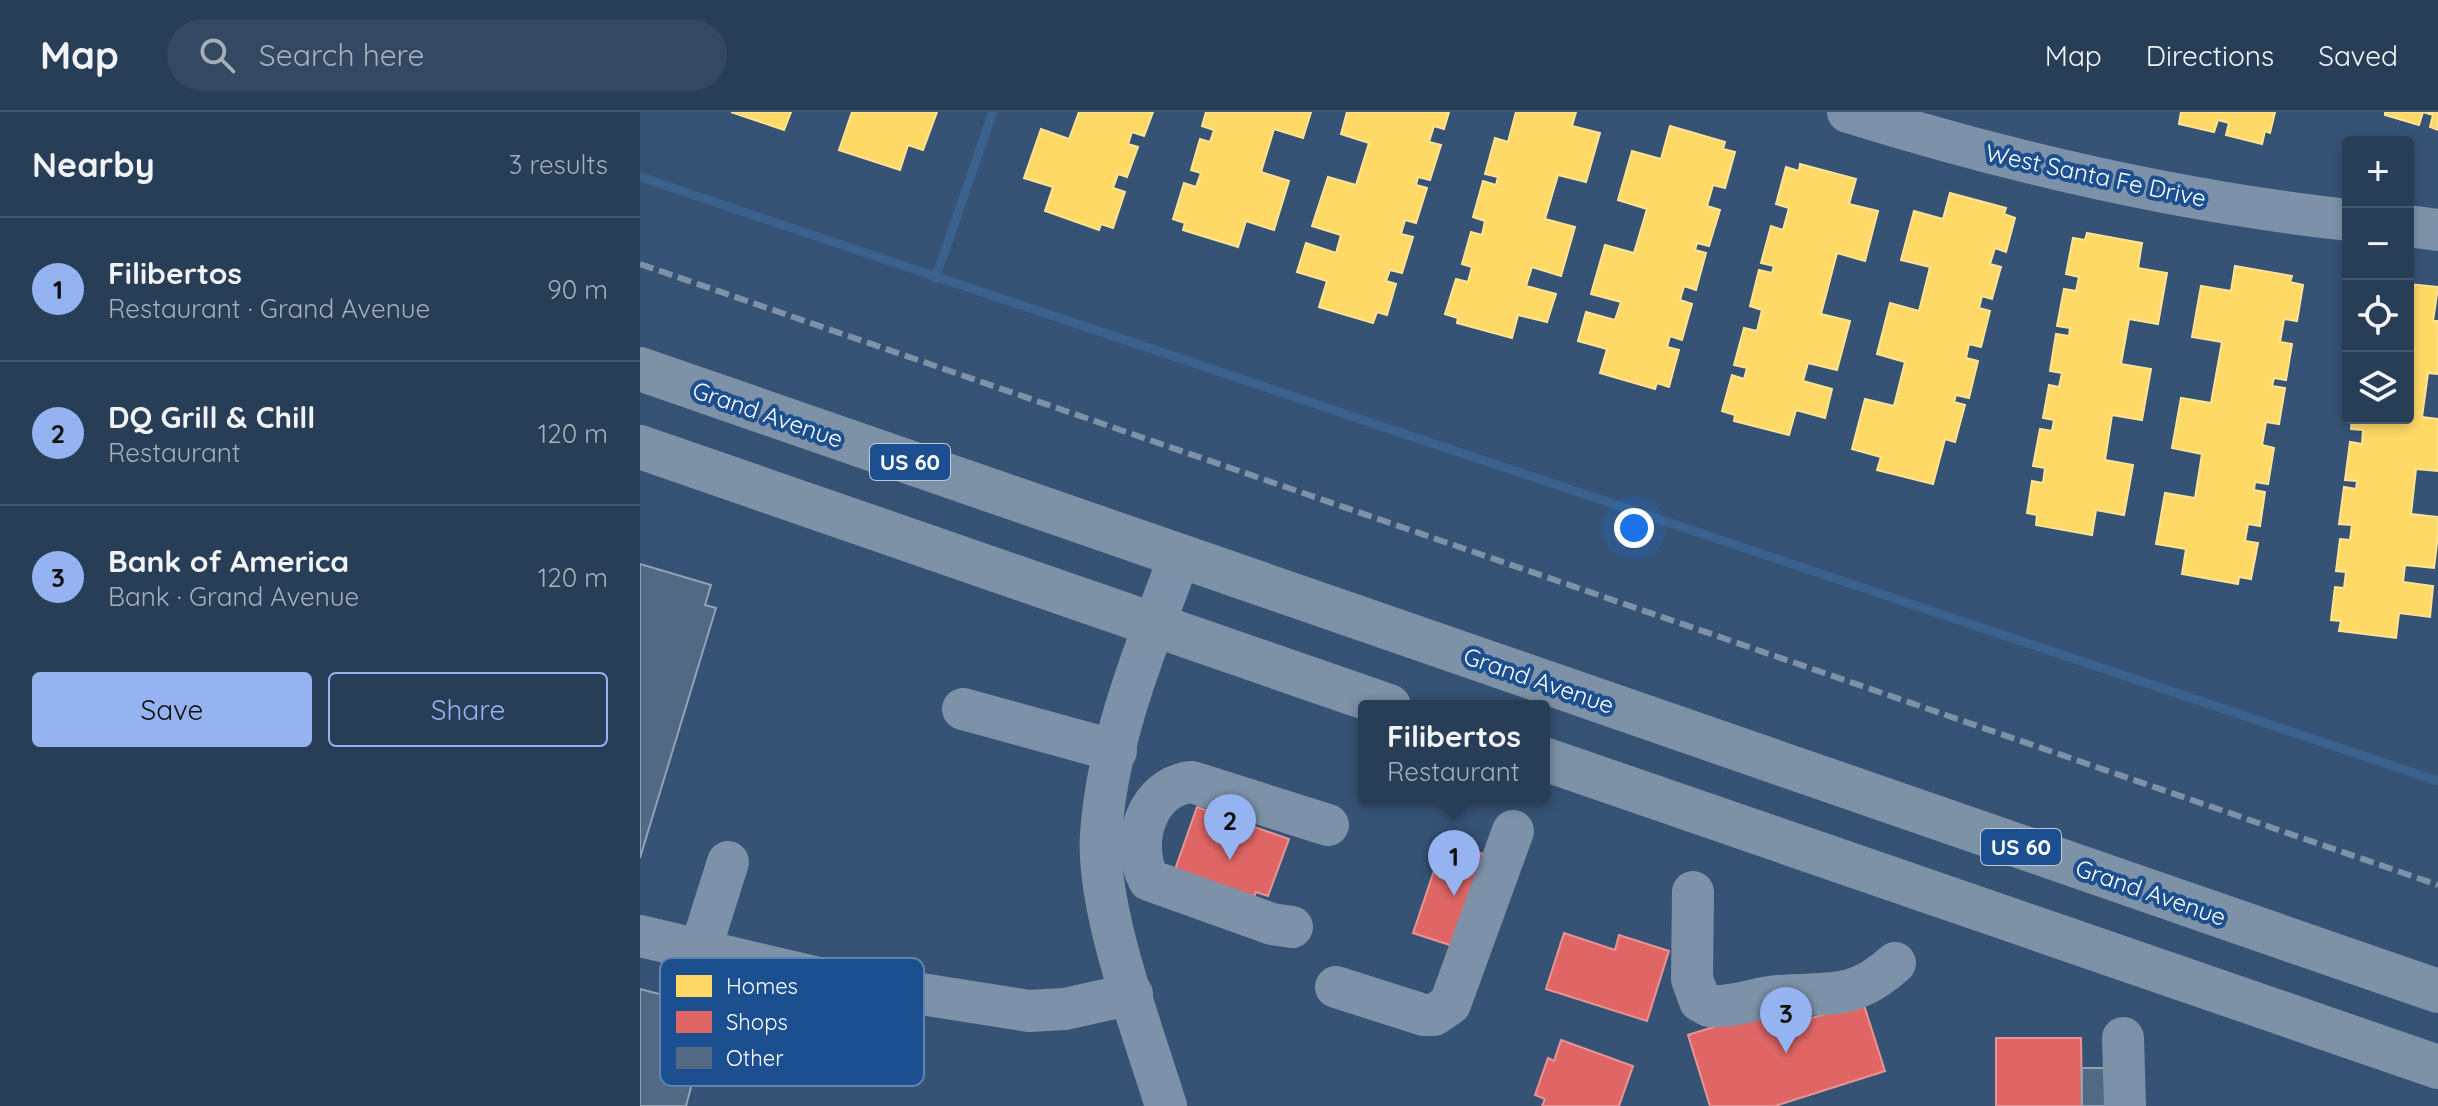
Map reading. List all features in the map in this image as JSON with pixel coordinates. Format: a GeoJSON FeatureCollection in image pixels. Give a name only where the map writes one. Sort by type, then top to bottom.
{"type":"FeatureCollection","features":[{"type":"Feature","properties":{"kind":"highway","name":"Grand Avenue"},"geometry":{"type":"LineString","coordinates":[[640,369],[2438,991]]}},
{"type":"Feature","properties":{"kind":"highway"},"geometry":{"type":"LineString","coordinates":[[640,447],[1372,700]]}},
{"type":"Feature","properties":{"kind":"highway"},"geometry":{"type":"LineString","coordinates":[[1550,761],[2438,1067]]}},
{"type":"Feature","properties":{"kind":"street","name":"West Santa Fe Drive"},"geometry":{"type":"LineString","coordinates":[[1848,112],[2045,169],[2197,198],[2342,219]]}},
{"type":"Feature","properties":{"kind":"street"},"geometry":{"type":"LineString","coordinates":[[2414,227],[2438,230]]}},
{"type":"Feature","properties":{"kind":"street"},"geometry":{"type":"LineString","coordinates":[[1166,1106],[1132,994],[1108,899],[1100,838],[1129,698],[1180,555]]}},
{"type":"Feature","properties":{"kind":"street"},"geometry":{"type":"LineString","coordinates":[[963,709],[1116,751]]}},
{"type":"Feature","properties":{"kind":"street"},"geometry":{"type":"LineString","coordinates":[[1292,927],[1272,924],[1149,880],[1141,855],[1147,817],[1164,790],[1176,784],[1192,782],[1328,825]]}},
{"type":"Feature","properties":{"kind":"street"},"geometry":{"type":"LineString","coordinates":[[1336,987],[1424,1015],[1434,1015],[1450,1004],[1513,831]]}},
{"type":"Feature","properties":{"kind":"street"},"geometry":{"type":"LineString","coordinates":[[700,951],[728,862]]}},
{"type":"Feature","properties":{"kind":"street"},"geometry":{"type":"LineString","coordinates":[[1693,892],[1692,979],[1700,1001],[1709,1006],[1778,996],[1826,997],[1873,983],[1895,963]]}},
{"type":"Feature","properties":{"kind":"street"},"geometry":{"type":"LineString","coordinates":[[640,936],[731,958]]}},
{"type":"Feature","properties":{"kind":"street"},"geometry":{"type":"LineString","coordinates":[[924,994],[1029,1011],[1065,1009],[1132,994]]}},
{"type":"Feature","properties":{"kind":"street"},"geometry":{"type":"LineString","coordinates":[[2123,1038],[2125,1106]]}},
{"type":"Feature","properties":{"kind":"building: Homes"},"geometry":{"type":"Polygon","coordinates":[[[731,112],[791,112],[784,130],[731,112]]]}},
{"type":"Feature","properties":{"kind":"building: Homes"},"geometry":{"type":"Polygon","coordinates":[[[852,112],[937,112],[923,150],[908,145],[900,170],[839,150],[852,112]]]}},
{"type":"Feature","properties":{"kind":"building: Homes"},"geometry":{"type":"Polygon","coordinates":[[[1079,112],[1153,112],[1144,136],[1132,132],[1128,144],[1138,147],[1127,177],[1118,174],[1113,188],[1125,192],[1113,228],[1101,224],[1099,230],[1045,211],[1053,187],[1024,178],[1041,129],[1069,139],[1079,112]]]}},
{"type":"Feature","properties":{"kind":"building: Homes"},"geometry":{"type":"Polygon","coordinates":[[[1206,112],[1311,112],[1303,138],[1274,129],[1261,172],[1289,181],[1274,230],[1246,221],[1238,247],[1183,230],[1185,223],[1173,219],[1184,183],[1196,187],[1201,173],[1191,170],[1200,139],[1210,142],[1214,130],[1202,126],[1206,112]]]}},
{"type":"Feature","properties":{"kind":"building: Homes"},"geometry":{"type":"Polygon","coordinates":[[[1347,112],[1449,112],[1444,129],[1434,126],[1429,142],[1441,145],[1430,180],[1418,177],[1416,185],[1427,188],[1416,223],[1405,220],[1401,234],[1413,237],[1402,273],[1390,270],[1386,281],[1396,284],[1387,315],[1377,312],[1373,323],[1319,307],[1327,281],[1297,272],[1306,243],[1336,253],[1341,235],[1312,226],[1328,177],[1356,185],[1369,143],[1341,134],[1347,112]]]}},
{"type":"Feature","properties":{"kind":"building: Homes"},"geometry":{"type":"Polygon","coordinates":[[[1516,112],[1576,112],[1572,126],[1600,133],[1586,182],[1558,175],[1545,219],[1575,227],[1561,276],[1532,267],[1526,286],[1556,294],[1547,322],[1518,315],[1512,338],[1457,323],[1458,318],[1445,314],[1456,279],[1468,282],[1472,267],[1462,264],[1471,232],[1482,235],[1485,221],[1473,217],[1483,181],[1496,185],[1498,177],[1485,174],[1495,138],[1508,142],[1516,112]]]}},
{"type":"Feature","properties":{"kind":"building: Homes"},"geometry":{"type":"Polygon","coordinates":[[[2181,112],[2275,112],[2270,133],[2265,131],[2262,144],[2226,135],[2229,123],[2218,120],[2214,132],[2179,124],[2181,112]]]}},
{"type":"Feature","properties":{"kind":"building: Homes"},"geometry":{"type":"Polygon","coordinates":[[[2385,112],[2423,112],[2419,125],[2385,115],[2385,112]]]}},
{"type":"Feature","properties":{"kind":"building: Homes"},"geometry":{"type":"Polygon","coordinates":[[[2423,112],[2438,112],[2438,130],[2430,127],[2433,115],[2423,112]]]}},
{"type":"Feature","properties":{"kind":"building: Homes"},"geometry":{"type":"Polygon","coordinates":[[[1670,126],[1725,142],[1723,149],[1735,152],[1725,188],[1713,185],[1707,206],[1720,210],[1709,246],[1697,243],[1695,250],[1706,253],[1696,290],[1684,286],[1680,300],[1692,304],[1682,340],[1670,336],[1667,347],[1679,350],[1669,387],[1657,383],[1655,389],[1600,373],[1607,349],[1578,341],[1586,312],[1615,320],[1621,302],[1591,294],[1605,245],[1634,253],[1647,209],[1618,200],[1632,151],[1661,159],[1670,126]]]}},
{"type":"Feature","properties":{"kind":"building: Homes"},"geometry":{"type":"Polygon","coordinates":[[[1800,164],[1856,179],[1849,204],[1878,211],[1865,261],[1837,253],[1821,314],[1850,321],[1837,370],[1808,363],[1803,381],[1832,389],[1825,418],[1796,410],[1789,435],[1734,421],[1735,415],[1722,411],[1732,375],[1744,379],[1747,368],[1734,365],[1744,328],[1757,331],[1762,310],[1750,306],[1759,270],[1772,273],[1774,266],[1761,263],[1771,226],[1783,230],[1789,208],[1776,204],[1786,167],[1799,171],[1800,164]]]}},
{"type":"Feature","properties":{"kind":"building: Homes"},"geometry":{"type":"Polygon","coordinates":[[[1950,193],[2006,208],[2004,214],[2015,218],[2006,252],[1995,248],[1990,264],[2001,267],[1992,299],[1982,296],[1979,308],[1990,311],[1981,347],[1969,344],[1966,358],[1978,361],[1969,398],[1956,395],[1954,402],[1965,405],[1955,442],[1945,439],[1933,484],[1877,470],[1881,457],[1852,449],[1865,399],[1894,406],[1905,362],[1877,354],[1890,303],[1919,311],[1930,267],[1901,260],[1914,211],[1943,219],[1950,193]]]}},
{"type":"Feature","properties":{"kind":"building: Homes"},"geometry":{"type":"Polygon","coordinates":[[[2087,233],[2142,243],[2138,268],[2167,273],[2158,324],[2129,319],[2121,364],[2151,369],[2142,420],[2112,415],[2105,460],[2133,465],[2124,515],[2096,510],[2092,535],[2036,525],[2037,515],[2027,513],[2032,481],[2043,483],[2045,468],[2033,466],[2040,429],[2052,431],[2054,420],[2043,418],[2049,385],[2059,387],[2062,373],[2050,371],[2056,334],[2069,336],[2070,328],[2057,326],[2064,289],[2076,291],[2079,277],[2066,274],[2073,238],[2085,240],[2087,233]]]}},
{"type":"Feature","properties":{"kind":"building: Homes"},"geometry":{"type":"Polygon","coordinates":[[[2235,266],[2292,276],[2290,282],[2303,285],[2297,321],[2284,319],[2280,342],[2292,344],[2286,380],[2274,378],[2272,386],[2285,388],[2279,424],[2266,422],[2262,445],[2274,448],[2268,484],[2255,482],[2254,490],[2265,492],[2260,526],[2248,524],[2245,541],[2258,543],[2251,579],[2239,577],[2238,584],[2182,574],[2186,549],[2156,544],[2165,493],[2195,498],[2202,454],[2172,448],[2181,398],[2211,403],[2222,342],[2192,337],[2201,286],[2231,291],[2235,266]]]}},
{"type":"Feature","properties":{"kind":"building: Homes"},"geometry":{"type":"Polygon","coordinates":[[[2414,285],[2438,287],[2433,321],[2438,321],[2438,374],[2428,373],[2422,417],[2438,419],[2438,471],[2416,469],[2411,514],[2438,517],[2438,535],[2434,568],[2405,565],[2403,582],[2433,586],[2430,617],[2399,613],[2396,638],[2339,631],[2341,621],[2331,620],[2335,587],[2344,588],[2346,572],[2336,571],[2340,539],[2350,540],[2352,525],[2339,524],[2344,487],[2356,489],[2357,481],[2345,480],[2350,442],[2362,444],[2363,430],[2351,429],[2351,424],[2414,424],[2414,285]]]}},
{"type":"Feature","properties":{"kind":"building: Shops"},"geometry":{"type":"Polygon","coordinates":[[[1197,807],[1289,839],[1268,896],[1256,892],[1250,908],[1171,881],[1197,807]]]}},
{"type":"Feature","properties":{"kind":"building: Shops"},"geometry":{"type":"Polygon","coordinates":[[[1444,841],[1495,858],[1465,950],[1413,933],[1444,841]]]}},
{"type":"Feature","properties":{"kind":"building: Shops"},"geometry":{"type":"Polygon","coordinates":[[[1564,933],[1615,950],[1619,935],[1669,951],[1647,1021],[1546,989],[1564,933]]]}},
{"type":"Feature","properties":{"kind":"building: Shops"},"geometry":{"type":"Polygon","coordinates":[[[1863,1002],[1885,1071],[1775,1106],[1710,1106],[1688,1035],[1780,1006],[1786,1026],[1863,1002]]]}},
{"type":"Feature","properties":{"kind":"building: Shops"},"geometry":{"type":"Polygon","coordinates":[[[1996,1038],[2081,1038],[2082,1106],[1996,1106],[1996,1038]]]}},
{"type":"Feature","properties":{"kind":"building: Shops"},"geometry":{"type":"Polygon","coordinates":[[[1561,1040],[1633,1066],[1619,1106],[1542,1106],[1545,1099],[1535,1095],[1548,1058],[1554,1061],[1561,1040]]]}},
{"type":"Feature","properties":{"kind":"building: Other"},"geometry":{"type":"Polygon","coordinates":[[[640,564],[711,585],[705,605],[716,608],[640,858],[640,564]]]}},
{"type":"Feature","properties":{"kind":"building: Other"},"geometry":{"type":"Polygon","coordinates":[[[640,989],[660,994],[660,1086],[691,1086],[686,1106],[640,1106],[640,989]]]}},
{"type":"Feature","properties":{"kind":"building: Other"},"geometry":{"type":"Polygon","coordinates":[[[2082,1068],[2133,1068],[2133,1106],[2082,1106],[2082,1068]]]}},
{"type":"Feature","properties":{"kind":"waterway"},"geometry":{"type":"LineString","coordinates":[[935,279],[993,112]]}},
{"type":"Feature","properties":{"kind":"waterway"},"geometry":{"type":"LineString","coordinates":[[640,177],[2438,781]]}},
{"type":"Feature","properties":{"kind":"railway"},"geometry":{"type":"LineString","coordinates":[[640,264],[2438,885]]}},
{"type":"Feature","properties":{"kind":"place","name":"DQ Grill & Chill"},"geometry":{"type":"Point","coordinates":[1230,860]}},
{"type":"Feature","properties":{"kind":"place","name":"Filibertos"},"geometry":{"type":"Point","coordinates":[1454,896]}},
{"type":"Feature","properties":{"kind":"place","name":"Bank of America"},"geometry":{"type":"Point","coordinates":[1786,1053]}}]}
